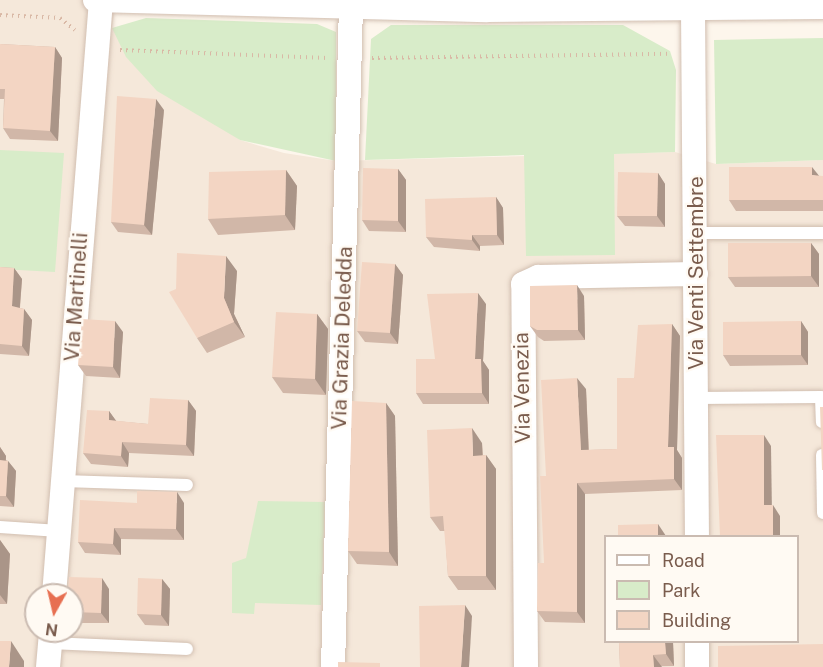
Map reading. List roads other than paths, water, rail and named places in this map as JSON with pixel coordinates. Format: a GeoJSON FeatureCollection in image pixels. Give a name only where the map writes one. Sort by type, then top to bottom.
{"type":"FeatureCollection","features":[{"type":"Feature","properties":{"kind":"street"},"geometry":{"type":"LineString","coordinates":[[95,0],[351,8],[488,5],[693,9],[823,7]]}},
{"type":"Feature","properties":{"kind":"street","name":"Via Martinelli"},"geometry":{"type":"LineString","coordinates":[[55,583],[101,0]]}},
{"type":"Feature","properties":{"kind":"street","name":"Via Grazia Deledda"},"geometry":{"type":"LineString","coordinates":[[333,667],[351,8]]}},
{"type":"Feature","properties":{"kind":"street","name":"Via Venti Settembre"},"geometry":{"type":"LineString","coordinates":[[693,9],[697,233],[697,535]]}},
{"type":"Feature","properties":{"kind":"street","name":"Via Venezia"},"geometry":{"type":"LineString","coordinates":[[526,667],[523,284],[538,277],[696,274]]}},
{"type":"Feature","properties":{"kind":"street"},"geometry":{"type":"LineString","coordinates":[[48,667],[50,643]]}},
{"type":"Feature","properties":{"kind":"street"},"geometry":{"type":"LineString","coordinates":[[697,643],[697,667]]}},
{"type":"Feature","properties":{"kind":"lane"},"geometry":{"type":"LineString","coordinates":[[697,233],[823,233]]}},
{"type":"Feature","properties":{"kind":"lane"},"geometry":{"type":"LineString","coordinates":[[697,398],[821,397],[823,513]]}},
{"type":"Feature","properties":{"kind":"lane"},"geometry":{"type":"LineString","coordinates":[[63,481],[188,485]]}},
{"type":"Feature","properties":{"kind":"lane"},"geometry":{"type":"LineString","coordinates":[[0,527],[59,531]]}},
{"type":"Feature","properties":{"kind":"lane"},"geometry":{"type":"LineString","coordinates":[[84,640],[187,649]]}}]}
